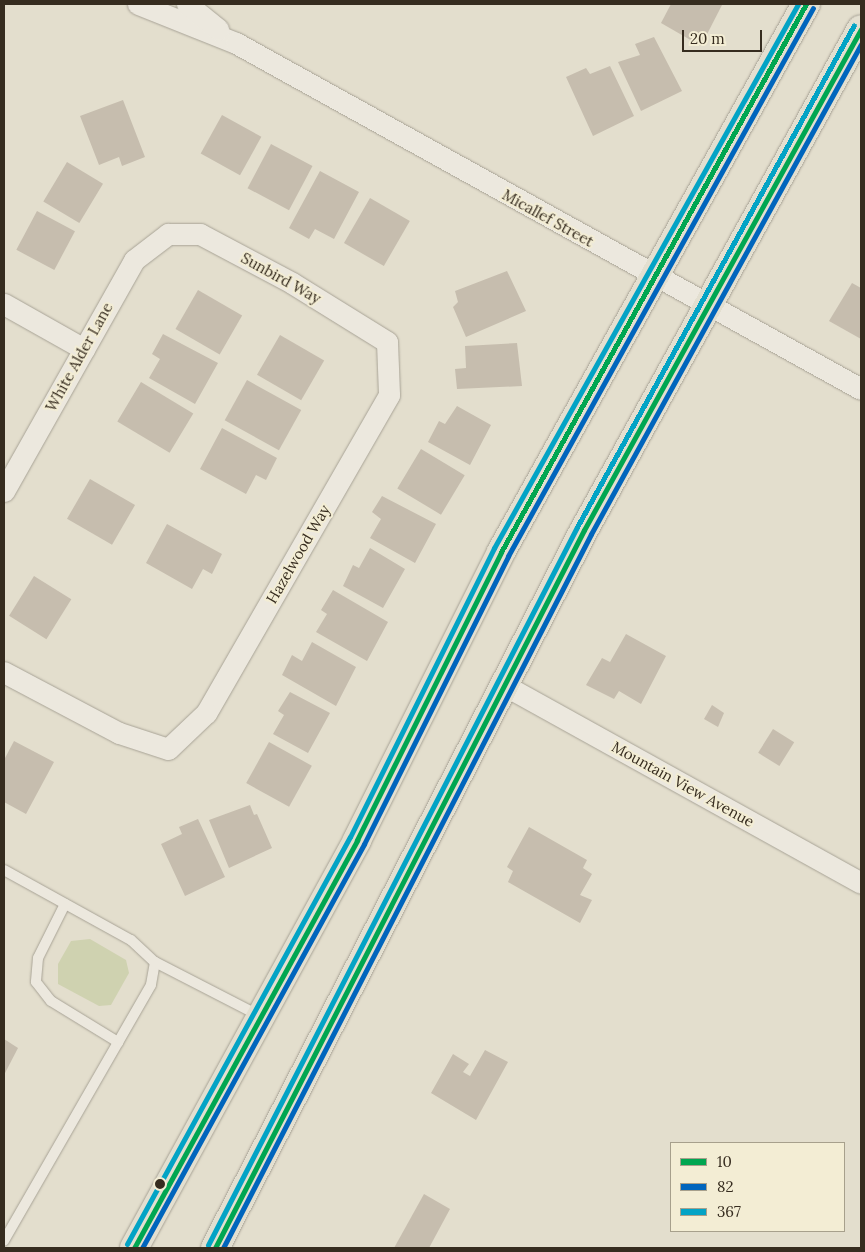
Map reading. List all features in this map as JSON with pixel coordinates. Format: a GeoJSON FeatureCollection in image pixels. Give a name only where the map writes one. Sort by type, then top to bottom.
{"type":"FeatureCollection","features":[{"type":"Feature","properties":{"kind":"main road"},"geometry":{"type":"LineString","coordinates":[[134,1248],[357,840],[500,552],[806,4]]}},
{"type":"Feature","properties":{"kind":"main road"},"geometry":{"type":"LineString","coordinates":[[215,1248],[584,530],[861,29]]}},
{"type":"Feature","properties":{"kind":"street","name":"Micallef Street"},"geometry":{"type":"LineString","coordinates":[[138,4],[236,43],[861,389]]}},
{"type":"Feature","properties":{"kind":"street","name":"Micallef Street"},"geometry":{"type":"LineString","coordinates":[[187,4],[236,43]]}},
{"type":"Feature","properties":{"kind":"street","name":"Sunbird Way"},"geometry":{"type":"LineString","coordinates":[[168,234],[200,234],[292,282],[387,342]]}},
{"type":"Feature","properties":{"kind":"street","name":"White Alder Lane"},"geometry":{"type":"LineString","coordinates":[[4,491],[134,260],[168,234]]}},
{"type":"Feature","properties":{"kind":"street"},"geometry":{"type":"LineString","coordinates":[[4,304],[84,349]]}},
{"type":"Feature","properties":{"kind":"street","name":"Hazelwood Way"},"geometry":{"type":"LineString","coordinates":[[4,672],[119,732],[168,749],[206,713],[389,395],[387,342]]}},
{"type":"Feature","properties":{"kind":"street","name":"Mountain View Avenue"},"geometry":{"type":"LineString","coordinates":[[504,685],[861,883]]}},
{"type":"Feature","properties":{"kind":"lane"},"geometry":{"type":"LineString","coordinates":[[4,870],[131,940],[155,962],[261,1016]]}},
{"type":"Feature","properties":{"kind":"lane"},"geometry":{"type":"LineString","coordinates":[[66,904],[38,958],[36,982],[51,1001],[118,1042]]}},
{"type":"Feature","properties":{"kind":"lane"},"geometry":{"type":"LineString","coordinates":[[4,1241],[151,985],[155,962]]}},
{"type":"Feature","properties":{"kind":"green space"},"geometry":{"type":"Polygon","coordinates":[[[90,939],[126,960],[129,973],[111,1005],[99,1006],[58,984],[58,964],[71,941],[90,939]]]}},
{"type":"Feature","properties":{"kind":"building"},"geometry":{"type":"Polygon","coordinates":[[[671,4],[722,5],[701,46],[661,23],[671,4]]]}},
{"type":"Feature","properties":{"kind":"building"},"geometry":{"type":"Polygon","coordinates":[[[654,37],[682,91],[641,111],[618,62],[640,55],[635,44],[654,37]]]}},
{"type":"Feature","properties":{"kind":"building"},"geometry":{"type":"Polygon","coordinates":[[[610,66],[634,116],[593,136],[566,77],[586,68],[590,74],[610,66]]]}},
{"type":"Feature","properties":{"kind":"building"},"geometry":{"type":"Polygon","coordinates":[[[123,100],[145,157],[122,166],[119,157],[99,165],[80,116],[123,100]]]}},
{"type":"Feature","properties":{"kind":"building"},"geometry":{"type":"Polygon","coordinates":[[[222,115],[261,137],[240,175],[201,153],[222,115]]]}},
{"type":"Feature","properties":{"kind":"building"},"geometry":{"type":"Polygon","coordinates":[[[271,144],[312,166],[289,210],[248,188],[271,144]]]}},
{"type":"Feature","properties":{"kind":"building"},"geometry":{"type":"Polygon","coordinates":[[[67,162],[103,184],[79,223],[43,201],[67,162]]]}},
{"type":"Feature","properties":{"kind":"building"},"geometry":{"type":"Polygon","coordinates":[[[320,171],[359,192],[334,239],[315,229],[309,239],[289,228],[320,171]]]}},
{"type":"Feature","properties":{"kind":"building"},"geometry":{"type":"Polygon","coordinates":[[[370,198],[410,221],[384,266],[344,243],[370,198]]]}},
{"type":"Feature","properties":{"kind":"building"},"geometry":{"type":"Polygon","coordinates":[[[37,211],[75,231],[54,270],[16,250],[37,211]]]}},
{"type":"Feature","properties":{"kind":"building"},"geometry":{"type":"Polygon","coordinates":[[[507,271],[526,311],[466,337],[453,307],[458,302],[455,291],[507,271]]]}},
{"type":"Feature","properties":{"kind":"building"},"geometry":{"type":"Polygon","coordinates":[[[852,283],[861,288],[861,339],[829,321],[852,283]]]}},
{"type":"Feature","properties":{"kind":"building"},"geometry":{"type":"Polygon","coordinates":[[[198,290],[242,316],[220,354],[176,329],[198,290]]]}},
{"type":"Feature","properties":{"kind":"building"},"geometry":{"type":"Polygon","coordinates":[[[163,334],[218,363],[195,404],[149,378],[160,359],[152,354],[163,334]]]}},
{"type":"Feature","properties":{"kind":"building"},"geometry":{"type":"Polygon","coordinates":[[[280,335],[324,360],[301,400],[257,375],[280,335]]]}},
{"type":"Feature","properties":{"kind":"building"},"geometry":{"type":"Polygon","coordinates":[[[517,343],[522,386],[457,389],[455,369],[466,368],[465,346],[517,343]]]}},
{"type":"Feature","properties":{"kind":"building"},"geometry":{"type":"Polygon","coordinates":[[[247,380],[301,410],[279,450],[225,420],[247,380]]]}},
{"type":"Feature","properties":{"kind":"building"},"geometry":{"type":"Polygon","coordinates":[[[141,382],[193,413],[170,453],[117,421],[141,382]]]}},
{"type":"Feature","properties":{"kind":"building"},"geometry":{"type":"Polygon","coordinates":[[[457,406],[491,425],[470,465],[428,442],[439,421],[445,424],[457,406]]]}},
{"type":"Feature","properties":{"kind":"building"},"geometry":{"type":"Polygon","coordinates":[[[222,428],[277,458],[266,480],[256,475],[246,494],[200,469],[222,428]]]}},
{"type":"Feature","properties":{"kind":"building"},"geometry":{"type":"Polygon","coordinates":[[[421,449],[465,475],[441,515],[397,488],[421,449]]]}},
{"type":"Feature","properties":{"kind":"building"},"geometry":{"type":"Polygon","coordinates":[[[90,479],[135,505],[112,545],[67,519],[90,479]]]}},
{"type":"Feature","properties":{"kind":"building"},"geometry":{"type":"Polygon","coordinates":[[[382,496],[436,524],[415,563],[370,538],[381,519],[372,512],[382,496]]]}},
{"type":"Feature","properties":{"kind":"building"},"geometry":{"type":"Polygon","coordinates":[[[167,524],[222,554],[212,574],[203,569],[192,589],[146,563],[167,524]]]}},
{"type":"Feature","properties":{"kind":"building"},"geometry":{"type":"Polygon","coordinates":[[[370,548],[405,569],[383,608],[343,586],[353,565],[359,568],[370,548]]]}},
{"type":"Feature","properties":{"kind":"building"},"geometry":{"type":"Polygon","coordinates":[[[34,576],[71,599],[46,639],[9,616],[34,576]]]}},
{"type":"Feature","properties":{"kind":"building"},"geometry":{"type":"Polygon","coordinates":[[[333,590],[388,622],[367,661],[316,632],[327,614],[321,610],[333,590]]]}},
{"type":"Feature","properties":{"kind":"building"},"geometry":{"type":"Polygon","coordinates":[[[626,634],[666,656],[641,704],[619,691],[614,699],[586,685],[602,658],[610,662],[626,634]]]}},
{"type":"Feature","properties":{"kind":"building"},"geometry":{"type":"Polygon","coordinates":[[[312,642],[356,667],[336,706],[282,675],[292,655],[302,661],[312,642]]]}},
{"type":"Feature","properties":{"kind":"building"},"geometry":{"type":"Polygon","coordinates":[[[290,692],[330,713],[308,753],[273,734],[284,715],[278,711],[290,692]]]}},
{"type":"Feature","properties":{"kind":"building"},"geometry":{"type":"Polygon","coordinates":[[[712,705],[724,713],[718,727],[704,719],[712,705]]]}},
{"type":"Feature","properties":{"kind":"building"},"geometry":{"type":"Polygon","coordinates":[[[773,729],[794,742],[779,766],[758,753],[773,729]]]}},
{"type":"Feature","properties":{"kind":"building"},"geometry":{"type":"Polygon","coordinates":[[[14,741],[54,762],[26,814],[4,802],[4,760],[14,741]]]}},
{"type":"Feature","properties":{"kind":"building"},"geometry":{"type":"Polygon","coordinates":[[[269,742],[312,766],[289,807],[246,783],[269,742]]]}},
{"type":"Feature","properties":{"kind":"building"},"geometry":{"type":"Polygon","coordinates":[[[250,805],[254,815],[257,814],[272,848],[229,868],[209,820],[250,805]]]}},
{"type":"Feature","properties":{"kind":"building"},"geometry":{"type":"Polygon","coordinates":[[[198,819],[225,877],[185,896],[161,844],[182,834],[179,827],[198,819]]]}},
{"type":"Feature","properties":{"kind":"building"},"geometry":{"type":"Polygon","coordinates":[[[529,827],[587,860],[583,868],[592,874],[580,895],[592,900],[580,923],[508,882],[513,871],[507,867],[529,827]]]}},
{"type":"Feature","properties":{"kind":"building"},"geometry":{"type":"Polygon","coordinates":[[[4,1039],[18,1048],[4,1075],[4,1039]]]}},
{"type":"Feature","properties":{"kind":"building"},"geometry":{"type":"Polygon","coordinates":[[[485,1050],[508,1062],[476,1120],[431,1093],[453,1054],[469,1064],[463,1072],[470,1076],[485,1050]]]}},
{"type":"Feature","properties":{"kind":"building"},"geometry":{"type":"Polygon","coordinates":[[[424,1194],[450,1209],[429,1248],[394,1248],[424,1194]]]}},
{"type":"Feature","properties":{"kind":"transit line","name":"367"},"geometry":{"type":"LineString","coordinates":[[127,1244],[350,837],[494,548],[798,4]]}},
{"type":"Feature","properties":{"kind":"transit line","name":"10"},"geometry":{"type":"LineString","coordinates":[[134,1248],[357,840],[501,552],[806,4]]}},
{"type":"Feature","properties":{"kind":"transit line","name":"82"},"geometry":{"type":"LineString","coordinates":[[142,1248],[364,844],[508,556],[813,8]]}},
{"type":"Feature","properties":{"kind":"transit line","name":"367"},"geometry":{"type":"LineString","coordinates":[[208,1245],[577,527],[854,25]]}},
{"type":"Feature","properties":{"kind":"transit line","name":"10"},"geometry":{"type":"LineString","coordinates":[[215,1248],[584,530],[861,29]]}},
{"type":"Feature","properties":{"kind":"transit line","name":"82"},"geometry":{"type":"LineString","coordinates":[[223,1248],[591,534],[861,44]]}}]}
